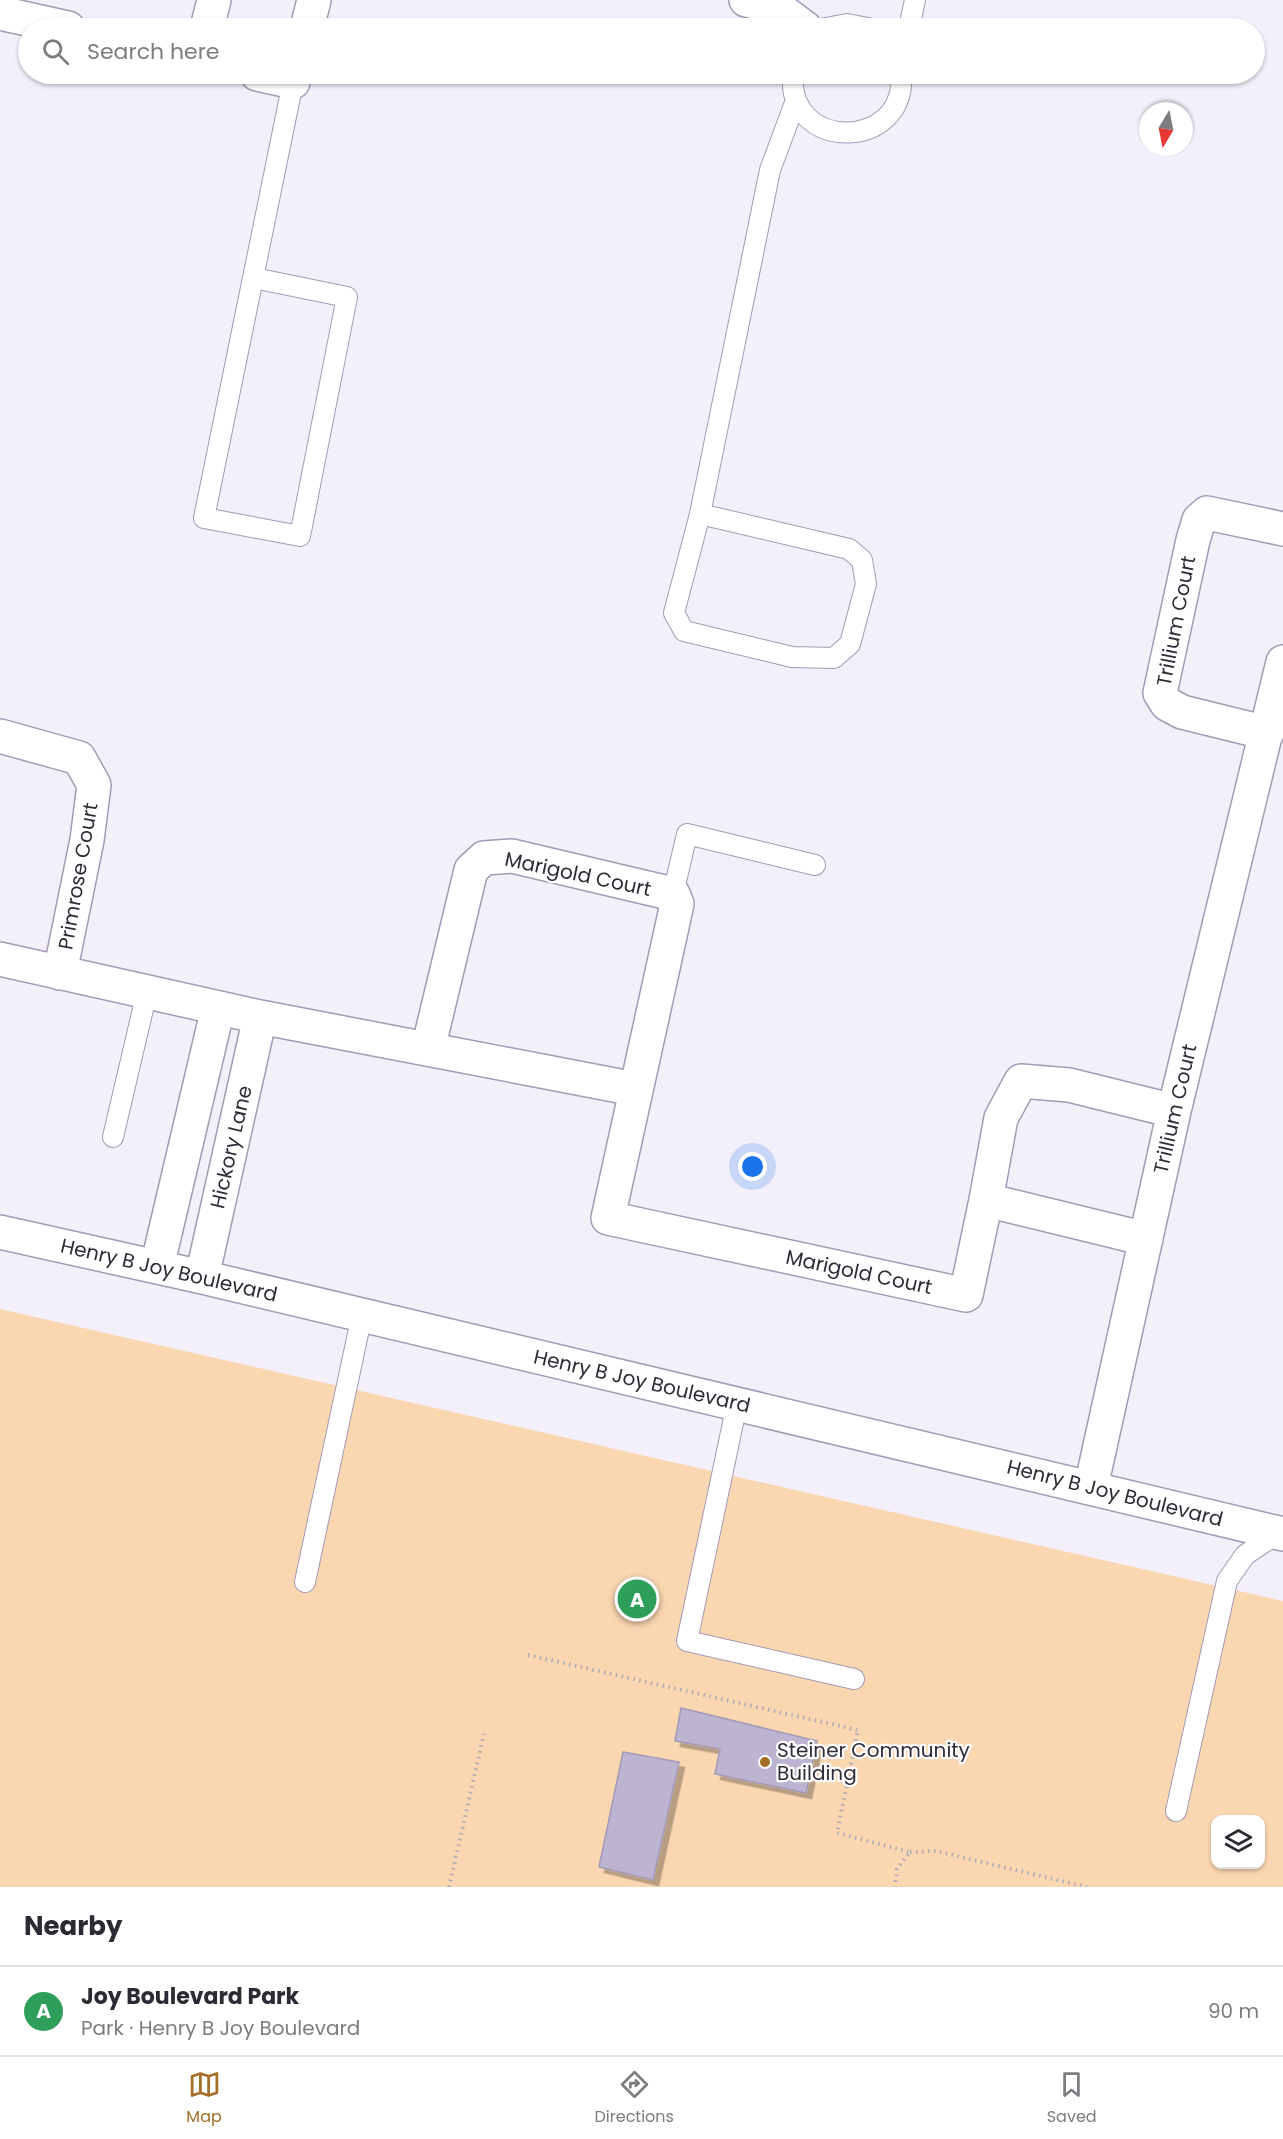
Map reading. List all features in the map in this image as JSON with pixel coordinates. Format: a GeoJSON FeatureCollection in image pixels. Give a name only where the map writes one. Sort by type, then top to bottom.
{"type":"FeatureCollection","features":[{"type":"Feature","properties":{"kind":"street"},"geometry":{"type":"LineString","coordinates":[[210,18],[214,0]]}},
{"type":"Feature","properties":{"kind":"street"},"geometry":{"type":"LineString","coordinates":[[310,18],[314,0]]}},
{"type":"Feature","properties":{"kind":"street"},"geometry":{"type":"LineString","coordinates":[[746,0],[777,7],[792,18]]}},
{"type":"Feature","properties":{"kind":"street"},"geometry":{"type":"LineString","coordinates":[[0,13],[23,18]]}},
{"type":"Feature","properties":{"kind":"street","name":"Trillium Court"},"geometry":{"type":"LineString","coordinates":[[1267,733],[1182,712],[1167,704],[1160,693],[1199,520],[1208,513],[1283,529]]}},
{"type":"Feature","properties":{"kind":"street","name":"Trillium Court"},"geometry":{"type":"LineString","coordinates":[[1091,1487],[1174,1111],[1283,662]]}},
{"type":"Feature","properties":{"kind":"street","name":"Primrose Court"},"geometry":{"type":"LineString","coordinates":[[0,736],[79,758],[94,785],[87,840],[60,972]]}},
{"type":"Feature","properties":{"kind":"street","name":"Marigold Court"},"geometry":{"type":"LineString","coordinates":[[428,1049],[471,870],[484,858],[512,856],[673,894],[677,904],[608,1218],[966,1296],[1001,1118],[1021,1081],[1070,1085],[1174,1111]]}},
{"type":"Feature","properties":{"kind":"street","name":"Primrose Court"},"geometry":{"type":"LineString","coordinates":[[0,960],[260,1017]]}},
{"type":"Feature","properties":{"kind":"street"},"geometry":{"type":"LineString","coordinates":[[157,1267],[218,1008]]}},
{"type":"Feature","properties":{"kind":"street"},"geometry":{"type":"LineString","coordinates":[[260,1017],[635,1089]]}},
{"type":"Feature","properties":{"kind":"street","name":"Hickory Lane"},"geometry":{"type":"LineString","coordinates":[[202,1277],[260,1017]]}},
{"type":"Feature","properties":{"kind":"street"},"geometry":{"type":"LineString","coordinates":[[986,1200],[1146,1239]]}},
{"type":"Feature","properties":{"kind":"street","name":"Henry B Joy Boulevard"},"geometry":{"type":"LineString","coordinates":[[0,1232],[202,1277],[1091,1487],[1281,1526]]}},
{"type":"Feature","properties":{"kind":"lane"},"geometry":{"type":"LineString","coordinates":[[911,18],[915,0]]}},
{"type":"Feature","properties":{"kind":"lane"},"geometry":{"type":"LineString","coordinates":[[254,278],[347,297],[300,536],[204,518],[293,84]]}},
{"type":"Feature","properties":{"kind":"lane"},"geometry":{"type":"LineString","coordinates":[[792,84],[796,100],[805,116],[820,127],[837,133],[855,133],[873,127],[887,116],[898,101],[902,84]]}},
{"type":"Feature","properties":{"kind":"lane"},"geometry":{"type":"LineString","coordinates":[[700,514],[849,549],[862,560],[866,584],[850,644],[834,658],[792,657],[684,631],[674,613],[700,514],[770,170],[796,100]]}},
{"type":"Feature","properties":{"kind":"lane"},"geometry":{"type":"LineString","coordinates":[[673,894],[687,834],[815,865]]}},
{"type":"Feature","properties":{"kind":"lane"},"geometry":{"type":"LineString","coordinates":[[113,1137],[147,992]]}},
{"type":"Feature","properties":{"kind":"lane"},"geometry":{"type":"LineString","coordinates":[[305,1582],[362,1315]]}},
{"type":"Feature","properties":{"kind":"lane"},"geometry":{"type":"LineString","coordinates":[[737,1404],[687,1641],[854,1679]]}},
{"type":"Feature","properties":{"kind":"lane"},"geometry":{"type":"LineString","coordinates":[[1176,1811],[1227,1581],[1245,1555],[1281,1526]]}},
{"type":"Feature","properties":{"kind":"path"},"geometry":{"type":"LineString","coordinates":[[528,1655],[858,1730],[837,1833],[910,1852],[936,1851],[1087,1887]]}},
{"type":"Feature","properties":{"kind":"path"},"geometry":{"type":"LineString","coordinates":[[449,1887],[484,1734]]}},
{"type":"Feature","properties":{"kind":"path"},"geometry":{"type":"LineString","coordinates":[[895,1887],[897,1869],[910,1852]]}},
{"type":"Feature","properties":{"kind":"shaded area"},"geometry":{"type":"Polygon","coordinates":[[[0,1309],[1283,1601],[1283,1887],[0,1887],[0,1309]]]}},
{"type":"Feature","properties":{"kind":"building","name":"Steiner Community Building"},"geometry":{"type":"Polygon","coordinates":[[[681,1708],[817,1741],[806,1793],[715,1774],[720,1749],[675,1741],[681,1708]]]}},
{"type":"Feature","properties":{"kind":"building"},"geometry":{"type":"Polygon","coordinates":[[[623,1752],[679,1762],[653,1880],[599,1867],[623,1752]]]}},
{"type":"Feature","properties":{"kind":"place","name":"Joy Boulevard Park"},"geometry":{"type":"Point","coordinates":[637,1599]}},
{"type":"Feature","properties":{"kind":"place","name":"Steiner Community Building"},"geometry":{"type":"Point","coordinates":[765,1762]}}]}
